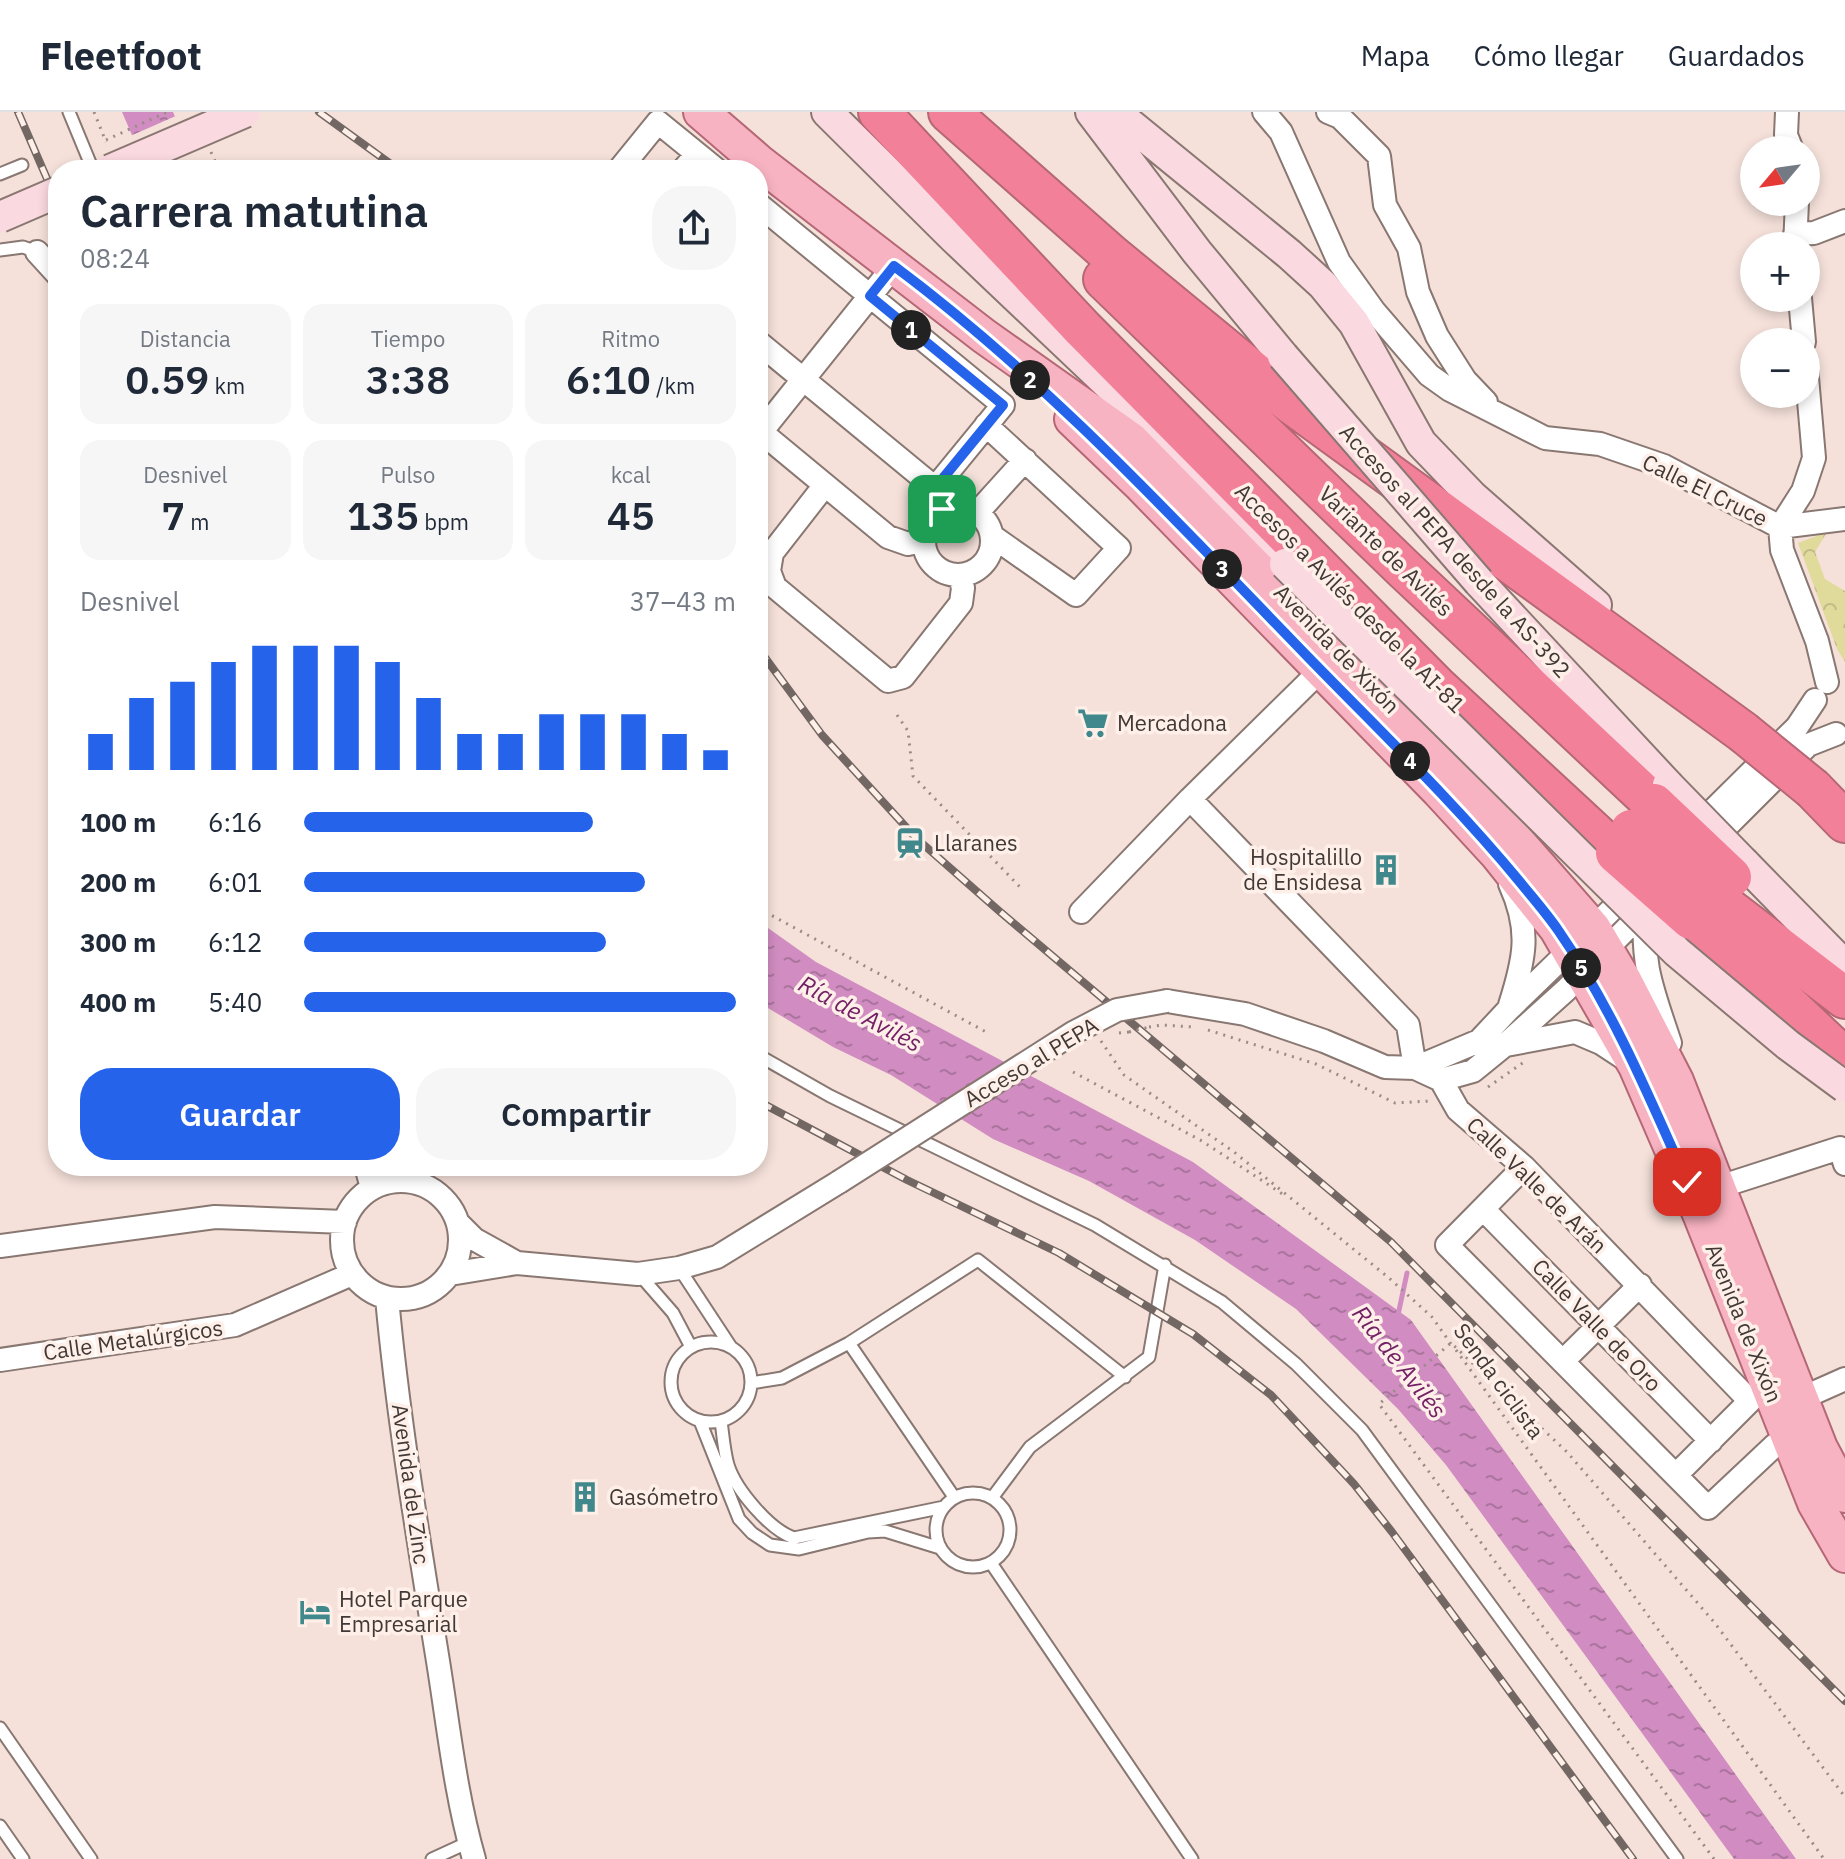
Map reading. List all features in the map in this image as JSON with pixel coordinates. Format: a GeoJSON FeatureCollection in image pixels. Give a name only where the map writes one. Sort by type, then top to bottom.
{"type":"FeatureCollection","features":[{"type":"Feature","properties":{"kind":"highway","name":"Accesos a Avilés desde la AI-81"},"geometry":{"type":"LineString","coordinates":[[879,112],[1083,329],[1438,688],[1642,818],[1720,889],[1788,1005],[1845,1059]]}},
{"type":"Feature","properties":{"kind":"highway","name":"Variante de Avilés"},"geometry":{"type":"LineString","coordinates":[[939,112],[1100,276],[1405,570],[1642,818]]}},
{"type":"Feature","properties":{"kind":"highway"},"geometry":{"type":"LineString","coordinates":[[949,112],[1111,255],[1291,403],[1743,732],[1813,789],[1845,822]]}},
{"type":"Feature","properties":{"kind":"highway","name":"Variante de Avilés"},"geometry":{"type":"LineString","coordinates":[[1269,515],[1642,818],[1845,998]]}},
{"type":"Feature","properties":{"kind":"highway","name":"Variante de Avilés"},"geometry":{"type":"LineString","coordinates":[[1720,889],[1845,978]]}},
{"type":"Feature","properties":{"kind":"main road"},"geometry":{"type":"LineString","coordinates":[[133,160],[245,112]]}},
{"type":"Feature","properties":{"kind":"main road","name":"Avenida de Xixón"},"geometry":{"type":"LineString","coordinates":[[701,112],[757,160]]}},
{"type":"Feature","properties":{"kind":"main road"},"geometry":{"type":"LineString","coordinates":[[827,112],[1126,402],[1438,688]]}},
{"type":"Feature","properties":{"kind":"main road","name":"Accesos al PEPA desde la AS-392"},"geometry":{"type":"LineString","coordinates":[[1091,112],[1197,252],[1479,582],[1642,818]]}},
{"type":"Feature","properties":{"kind":"main road"},"geometry":{"type":"LineString","coordinates":[[1115,112],[1323,285],[1354,323],[1421,443],[1472,496],[1743,732]]}},
{"type":"Feature","properties":{"kind":"main road","name":"Avenida de Xixón"},"geometry":{"type":"LineString","coordinates":[[768,169],[984,336],[1131,440],[1452,767],[1588,950],[1676,1081],[1820,1448],[1845,1495]]}},
{"type":"Feature","properties":{"kind":"main road"},"geometry":{"type":"LineString","coordinates":[[0,217],[48,196]]}},
{"type":"Feature","properties":{"kind":"main road","name":"Avenida de Xixón"},"geometry":{"type":"LineString","coordinates":[[984,336],[1140,484],[1439,791],[1497,854],[1557,929],[1588,950],[1701,1216],[1815,1503],[1845,1555]]}},
{"type":"Feature","properties":{"kind":"main road"},"geometry":{"type":"LineString","coordinates":[[1126,402],[1677,952],[1788,1045],[1845,1087]]}},
{"type":"Feature","properties":{"kind":"main road"},"geometry":{"type":"LineString","coordinates":[[1720,889],[1845,966]]}},
{"type":"Feature","properties":{"kind":"street","name":"Calle El Cruce"},"geometry":{"type":"LineString","coordinates":[[1264,112],[1281,132],[1339,262],[1374,311],[1429,375],[1450,390],[1545,438],[1600,444],[1664,466],[1780,527],[1782,550],[1817,641],[1829,686],[1815,715],[1819,721],[1841,734]]}},
{"type":"Feature","properties":{"kind":"street"},"geometry":{"type":"LineString","coordinates":[[1328,112],[1340,117],[1379,156],[1385,205],[1409,248],[1418,292],[1437,336],[1465,380],[1497,415]]}},
{"type":"Feature","properties":{"kind":"street"},"geometry":{"type":"LineString","coordinates":[[1786,136],[1787,112]]}},
{"type":"Feature","properties":{"kind":"street"},"geometry":{"type":"LineString","coordinates":[[627,160],[658,122],[688,160]]}},
{"type":"Feature","properties":{"kind":"street"},"geometry":{"type":"LineString","coordinates":[[768,212],[1003,405],[935,488]]}},
{"type":"Feature","properties":{"kind":"street"},"geometry":{"type":"LineString","coordinates":[[1817,232],[1845,221]]}},
{"type":"Feature","properties":{"kind":"street"},"geometry":{"type":"LineString","coordinates":[[37,252],[48,264]]}},
{"type":"Feature","properties":{"kind":"street"},"geometry":{"type":"LineString","coordinates":[[768,423],[894,266]]}},
{"type":"Feature","properties":{"kind":"street"},"geometry":{"type":"LineString","coordinates":[[768,350],[935,488],[967,509],[989,525],[992,550],[986,561],[974,572],[960,576],[941,572],[928,558],[923,541],[928,522],[942,509],[967,509],[1025,460]]}},
{"type":"Feature","properties":{"kind":"street"},"geometry":{"type":"LineString","coordinates":[[1780,527],[1803,491],[1814,458],[1810,408]]}},
{"type":"Feature","properties":{"kind":"street"},"geometry":{"type":"LineString","coordinates":[[986,425],[1119,548],[1076,595],[992,536]]}},
{"type":"Feature","properties":{"kind":"street"},"geometry":{"type":"LineString","coordinates":[[768,438],[888,537],[908,544],[923,541]]}},
{"type":"Feature","properties":{"kind":"street"},"geometry":{"type":"LineString","coordinates":[[825,485],[772,553],[769,571],[775,587],[888,681],[903,677],[961,603],[963,588],[960,576]]}},
{"type":"Feature","properties":{"kind":"street"},"geometry":{"type":"LineString","coordinates":[[1780,527],[1845,519]]}},
{"type":"Feature","properties":{"kind":"street"},"geometry":{"type":"LineString","coordinates":[[1081,912],[1321,670]]}},
{"type":"Feature","properties":{"kind":"street"},"geometry":{"type":"LineString","coordinates":[[1441,1080],[1473,1071],[1505,1045],[1588,950],[1797,727],[1829,686]]}},
{"type":"Feature","properties":{"kind":"street"},"geometry":{"type":"LineString","coordinates":[[1190,799],[1408,1025],[1415,1068],[1479,1041],[1508,1010],[1646,909],[1808,745],[1841,734]]}},
{"type":"Feature","properties":{"kind":"street"},"geometry":{"type":"LineString","coordinates":[[1497,854],[1525,926],[1521,970],[1508,1010]]}},
{"type":"Feature","properties":{"kind":"street"},"geometry":{"type":"LineString","coordinates":[[1646,909],[1643,933],[1646,969],[1671,1045],[1676,1081]]}},
{"type":"Feature","properties":{"kind":"street","name":"Acceso al PEPA"},"geometry":{"type":"LineString","coordinates":[[517,1263],[638,1274],[679,1268],[717,1257],[1073,1033],[1117,1010],[1167,1001],[1245,1014],[1324,1041],[1385,1067],[1415,1068],[1441,1080]]}},
{"type":"Feature","properties":{"kind":"street"},"geometry":{"type":"LineString","coordinates":[[1505,1045],[1575,1032],[1601,1043],[1636,1066]]}},
{"type":"Feature","properties":{"kind":"street","name":"Calle Valle de Arán"},"geometry":{"type":"LineString","coordinates":[[1441,1080],[1458,1110],[1524,1167],[1750,1401],[1711,1441]]}},
{"type":"Feature","properties":{"kind":"street"},"geometry":{"type":"LineString","coordinates":[[1719,1187],[1842,1156]]}},
{"type":"Feature","properties":{"kind":"street"},"geometry":{"type":"LineString","coordinates":[[1524,1167],[1447,1245],[1708,1508],[1775,1445]]}},
{"type":"Feature","properties":{"kind":"street"},"geometry":{"type":"LineString","coordinates":[[369,1176],[372,1188]]}},
{"type":"Feature","properties":{"kind":"street"},"geometry":{"type":"LineString","coordinates":[[458,1223],[461,1240],[458,1258],[450,1274],[438,1287],[423,1296],[405,1300],[387,1298],[361,1285],[344,1257],[342,1240],[351,1209],[372,1188],[389,1182],[406,1181],[423,1185],[444,1200],[458,1223],[474,1239],[517,1263]]}},
{"type":"Feature","properties":{"kind":"street","name":"Calle Valle de Oro"},"geometry":{"type":"LineString","coordinates":[[1483,1209],[1711,1441]]}},
{"type":"Feature","properties":{"kind":"street"},"geometry":{"type":"LineString","coordinates":[[0,1246],[215,1217],[345,1222]]}},
{"type":"Feature","properties":{"kind":"street"},"geometry":{"type":"LineString","coordinates":[[450,1274],[517,1263]]}},
{"type":"Feature","properties":{"kind":"street","name":"Calle Metalúrgicos"},"geometry":{"type":"LineString","coordinates":[[0,1360],[235,1325],[352,1274]]}},
{"type":"Feature","properties":{"kind":"street"},"geometry":{"type":"LineString","coordinates":[[1563,1361],[1640,1285]]}},
{"type":"Feature","properties":{"kind":"street","name":"Avenida del Zinc"},"geometry":{"type":"LineString","coordinates":[[387,1298],[392,1356],[426,1586],[471,1850]]}},
{"type":"Feature","properties":{"kind":"street"},"geometry":{"type":"LineString","coordinates":[[1800,1399],[1845,1379]]}},
{"type":"Feature","properties":{"kind":"street"},"geometry":{"type":"LineString","coordinates":[[1676,1475],[1711,1441]]}},
{"type":"Feature","properties":{"kind":"lane"},"geometry":{"type":"LineString","coordinates":[[69,112],[89,160]]}},
{"type":"Feature","properties":{"kind":"lane"},"geometry":{"type":"LineString","coordinates":[[0,174],[22,165]]}},
{"type":"Feature","properties":{"kind":"lane"},"geometry":{"type":"LineString","coordinates":[[0,250],[23,247],[37,252]]}},
{"type":"Feature","properties":{"kind":"lane"},"geometry":{"type":"LineString","coordinates":[[768,1061],[844,1103],[1095,1225],[1165,1265],[1222,1302],[1296,1364],[1362,1430],[1677,1859]]}},
{"type":"Feature","properties":{"kind":"lane"},"geometry":{"type":"LineString","coordinates":[[751,1383],[782,1378],[849,1343],[978,1260],[1125,1377]]}},
{"type":"Feature","properties":{"kind":"lane"},"geometry":{"type":"LineString","coordinates":[[992,1498],[1030,1447],[1149,1357],[1165,1265]]}},
{"type":"Feature","properties":{"kind":"lane"},"geometry":{"type":"LineString","coordinates":[[679,1268],[732,1347],[746,1362],[751,1383],[749,1396],[741,1408],[721,1421],[700,1421],[687,1415],[672,1393],[670,1380],[673,1366],[680,1355],[704,1342],[718,1342],[732,1347]]}},
{"type":"Feature","properties":{"kind":"lane"},"geometry":{"type":"LineString","coordinates":[[638,1274],[673,1313],[691,1347]]}},
{"type":"Feature","properties":{"kind":"lane"},"geometry":{"type":"LineString","coordinates":[[849,1343],[954,1497]]}},
{"type":"Feature","properties":{"kind":"lane"},"geometry":{"type":"LineString","coordinates":[[700,1421],[739,1519],[770,1545],[799,1549],[868,1532],[885,1531],[940,1548]]}},
{"type":"Feature","properties":{"kind":"lane"},"geometry":{"type":"LineString","coordinates":[[721,1421],[728,1467],[755,1508],[780,1534],[794,1538],[944,1507]]}},
{"type":"Feature","properties":{"kind":"lane"},"geometry":{"type":"LineString","coordinates":[[973,1492],[992,1498],[1006,1512],[1010,1531],[1005,1549],[991,1563],[972,1568],[953,1562],[940,1548],[935,1529],[940,1510],[954,1497],[973,1492]]}},
{"type":"Feature","properties":{"kind":"lane"},"geometry":{"type":"LineString","coordinates":[[991,1563],[1192,1859]]}},
{"type":"Feature","properties":{"kind":"lane"},"geometry":{"type":"LineString","coordinates":[[0,1728],[91,1859]]}},
{"type":"Feature","properties":{"kind":"lane"},"geometry":{"type":"LineString","coordinates":[[0,1826],[23,1859]]}},
{"type":"Feature","properties":{"kind":"lane"},"geometry":{"type":"LineString","coordinates":[[432,1859],[471,1850]]}},
{"type":"Feature","properties":{"kind":"path"},"geometry":{"type":"LineString","coordinates":[[94,112],[106,140],[167,112]]}},
{"type":"Feature","properties":{"kind":"path"},"geometry":{"type":"LineString","coordinates":[[897,715],[908,731],[913,776],[1020,887]]}},
{"type":"Feature","properties":{"kind":"path"},"geometry":{"type":"LineString","coordinates":[[768,913],[988,1033]]}},
{"type":"Feature","properties":{"kind":"path"},"geometry":{"type":"LineString","coordinates":[[1114,1034],[1149,1027]]}},
{"type":"Feature","properties":{"kind":"path","name":"Senda ciclista"},"geometry":{"type":"LineString","coordinates":[[1107,1038],[1099,1042],[1124,1075],[1234,1152],[1432,1317],[1824,1859]]}},
{"type":"Feature","properties":{"kind":"path"},"geometry":{"type":"LineString","coordinates":[[1073,1072],[1202,1141],[1297,1203]]}},
{"type":"Feature","properties":{"kind":"path"},"geometry":{"type":"LineString","coordinates":[[1714,1859],[1379,1404],[1451,1343],[1577,1463],[1714,1622],[1845,1797]]}},
{"type":"Feature","properties":{"kind":"green space"},"geometry":{"type":"Polygon","coordinates":[[[1827,532],[1815,552],[1825,579],[1845,591],[1845,662],[1837,649],[1798,543],[1827,532]]]}},
{"type":"Feature","properties":{"kind":"water"},"geometry":{"type":"Polygon","coordinates":[[[122,112],[173,112],[194,160],[143,160],[122,112]]]}},
{"type":"Feature","properties":{"kind":"water","name":"Ría de Avilés"},"geometry":{"type":"Polygon","coordinates":[[[768,928],[816,962],[1193,1162],[1411,1320],[1796,1859],[1734,1859],[1446,1465],[1398,1409],[1296,1309],[1195,1240],[1089,1181],[993,1139],[891,1075],[833,1047],[768,1008],[768,928]]]}},
{"type":"Feature","properties":{"kind":"pier"},"geometry":{"type":"Polygon","coordinates":[[[178,115],[199,160],[138,160],[128,137],[178,115]]]}},
{"type":"Feature","properties":{"kind":"waterway"},"geometry":{"type":"LineString","coordinates":[[1398,1315],[1407,1273]]}},
{"type":"Feature","properties":{"kind":"railway"},"geometry":{"type":"LineString","coordinates":[[18,112],[48,181]]}},
{"type":"Feature","properties":{"kind":"railway"},"geometry":{"type":"LineString","coordinates":[[319,112],[385,160]]}},
{"type":"Feature","properties":{"kind":"railway"},"geometry":{"type":"LineString","coordinates":[[768,662],[822,735],[916,838],[1391,1242],[1845,1701]]}},
{"type":"Feature","properties":{"kind":"railway"},"geometry":{"type":"LineString","coordinates":[[768,1106],[907,1180],[1059,1253],[1193,1334],[1271,1395],[1354,1484],[1392,1532],[1633,1859]]}},
{"type":"Feature","properties":{"kind":"place","name":"Mercadona"},"geometry":{"type":"Point","coordinates":[1093,723]}},
{"type":"Feature","properties":{"kind":"place","name":"Llaranes"},"geometry":{"type":"Point","coordinates":[910,843]}},
{"type":"Feature","properties":{"kind":"place","name":"Hospitalillo de Ensidesa"},"geometry":{"type":"Point","coordinates":[1386,870]}},
{"type":"Feature","properties":{"kind":"place","name":"Gasómetro"},"geometry":{"type":"Point","coordinates":[585,1497]}},
{"type":"Feature","properties":{"kind":"place","name":"Hotel Parque Empresarial"},"geometry":{"type":"Point","coordinates":[315,1612]}},
{"type":"Feature","properties":{"kind":"route"},"geometry":{"type":"LineString","coordinates":[[942,509],[957,506],[935,488],[1003,405],[870,296],[894,266],[984,336],[1140,484],[1497,854],[1570,950],[1636,1066],[1687,1182]]}}]}
